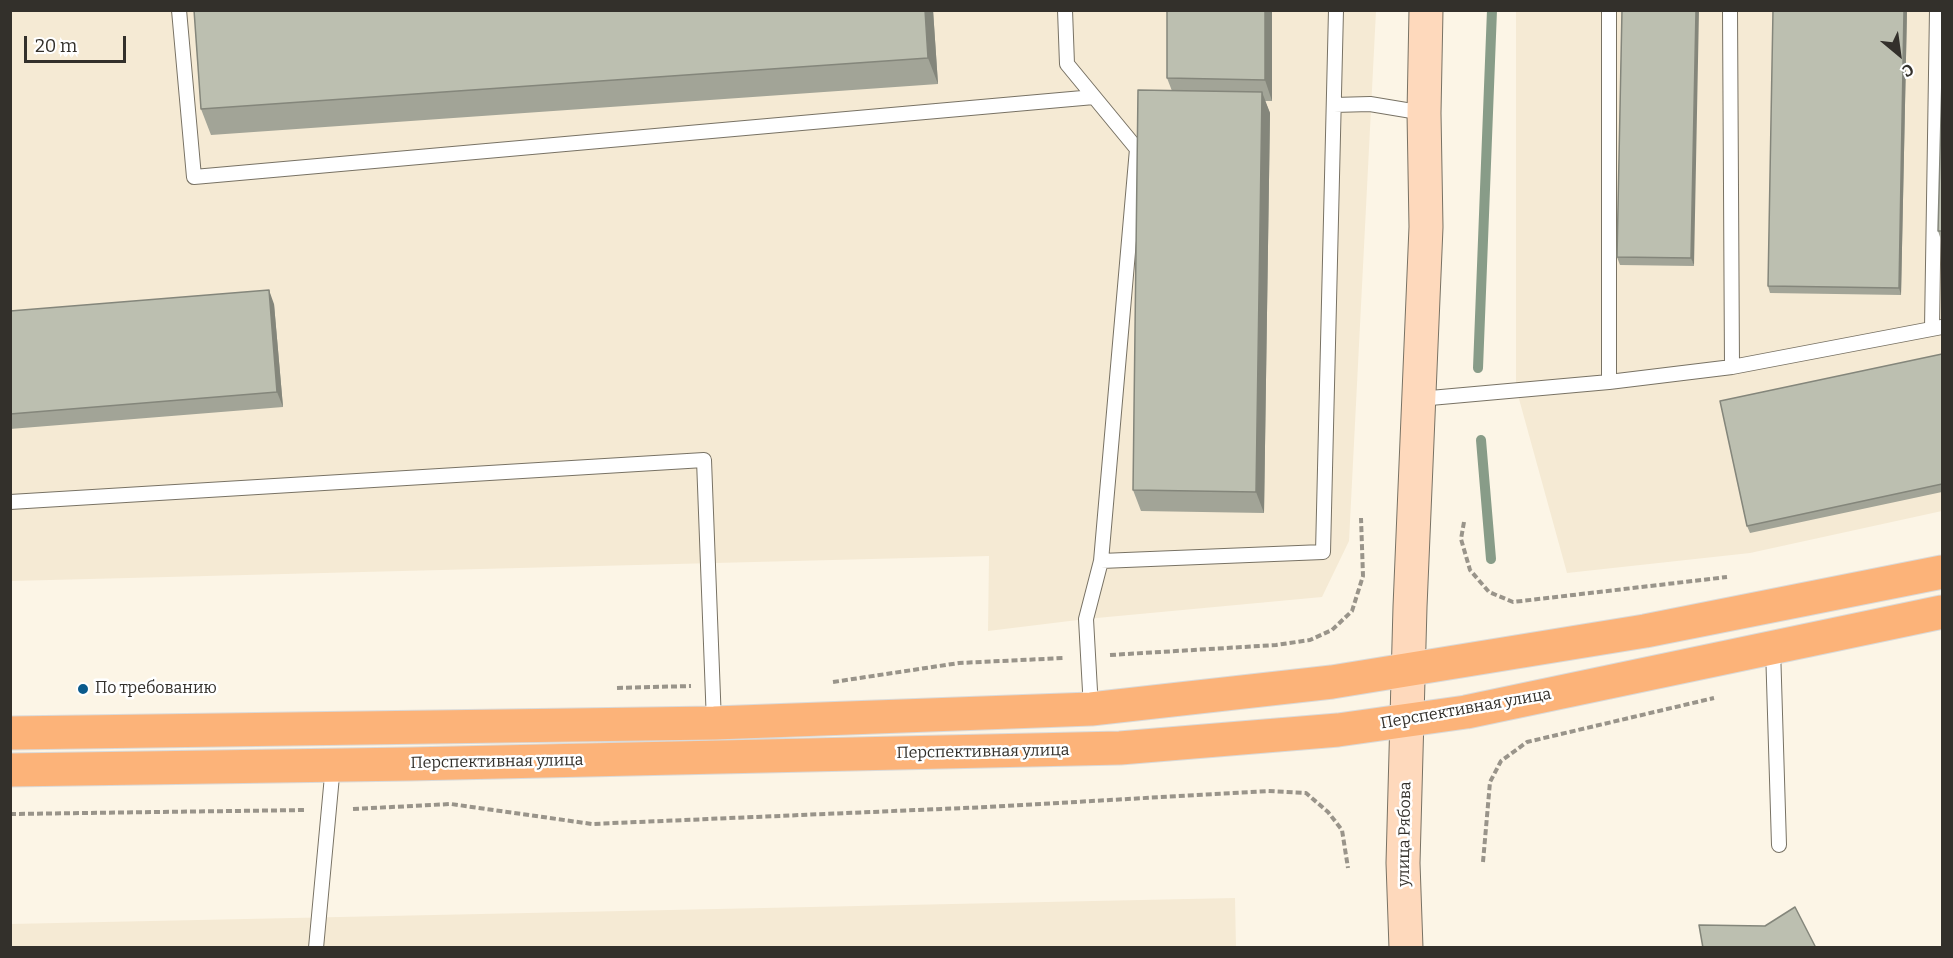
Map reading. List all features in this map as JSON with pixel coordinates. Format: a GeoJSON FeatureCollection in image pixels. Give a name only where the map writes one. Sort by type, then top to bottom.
{"type":"FeatureCollection","features":[{"type":"Feature","properties":{"kind":"main road","name":"улица Рябова"},"geometry":{"type":"LineString","coordinates":[[1406,948],[1403,863],[1426,227],[1424,113],[1426,10]]}},
{"type":"Feature","properties":{"kind":"main road"},"geometry":{"type":"LineString","coordinates":[[10,733],[714,723],[1091,709],[1332,682],[1645,631],[1942,572]]}},
{"type":"Feature","properties":{"kind":"main road","name":"Перспективная улица"},"geometry":{"type":"LineString","coordinates":[[10,770],[1120,748],[1338,730],[1466,712],[1942,612]]}},
{"type":"Feature","properties":{"kind":"lane"},"geometry":{"type":"LineString","coordinates":[[179,10],[194,177],[1094,97]]}},
{"type":"Feature","properties":{"kind":"lane"},"geometry":{"type":"LineString","coordinates":[[1065,10],[1067,64],[1137,149],[1101,561],[1086,619],[1091,709]]}},
{"type":"Feature","properties":{"kind":"lane"},"geometry":{"type":"LineString","coordinates":[[1101,561],[1323,552],[1336,10]]}},
{"type":"Feature","properties":{"kind":"lane"},"geometry":{"type":"LineString","coordinates":[[1609,10],[1609,382]]}},
{"type":"Feature","properties":{"kind":"lane"},"geometry":{"type":"LineString","coordinates":[[1730,10],[1731,367]]}},
{"type":"Feature","properties":{"kind":"lane"},"geometry":{"type":"LineString","coordinates":[[1419,399],[1609,382],[1731,367],[1937,328],[1937,10]]}},
{"type":"Feature","properties":{"kind":"lane"},"geometry":{"type":"LineString","coordinates":[[1334,105],[1370,104],[1424,113]]}},
{"type":"Feature","properties":{"kind":"lane"},"geometry":{"type":"LineString","coordinates":[[10,502],[704,460],[714,723]]}},
{"type":"Feature","properties":{"kind":"lane"},"geometry":{"type":"LineString","coordinates":[[1773,648],[1779,845]]}},
{"type":"Feature","properties":{"kind":"lane"},"geometry":{"type":"LineString","coordinates":[[316,948],[333,765]]}},
{"type":"Feature","properties":{"kind":"path"},"geometry":{"type":"LineString","coordinates":[[830,683],[959,663],[1276,645],[1310,640],[1332,630],[1352,611],[1363,576],[1361,518]]}},
{"type":"Feature","properties":{"kind":"path"},"geometry":{"type":"LineString","coordinates":[[1464,522],[1461,539],[1470,570],[1489,592],[1513,602],[1555,597]]}},
{"type":"Feature","properties":{"kind":"path"},"geometry":{"type":"LineString","coordinates":[[609,688],[714,685]]}},
{"type":"Feature","properties":{"kind":"path"},"geometry":{"type":"LineString","coordinates":[[1483,862],[1490,782],[1501,761],[1527,742],[1581,729]]}},
{"type":"Feature","properties":{"kind":"path"},"geometry":{"type":"LineString","coordinates":[[10,814],[329,810],[451,804],[592,824],[987,807],[1268,791],[1306,793],[1328,812],[1342,830],[1348,868]]}},
{"type":"Feature","properties":{"kind":"shaded area"},"geometry":{"type":"Polygon","coordinates":[[[11,11],[1376,11],[1349,541],[1322,597],[1086,619],[988,631],[989,556],[11,581],[11,11]]]}},
{"type":"Feature","properties":{"kind":"shaded area"},"geometry":{"type":"Polygon","coordinates":[[[1516,11],[1942,11],[1942,511],[1750,553],[1567,573],[1516,388],[1516,11]]]}},
{"type":"Feature","properties":{"kind":"shaded area"},"geometry":{"type":"Polygon","coordinates":[[[1235,898],[1236,947],[11,948],[10,924],[1235,898]]]}},
{"type":"Feature","properties":{"kind":"building"},"geometry":{"type":"Polygon","coordinates":[[[194,10],[925,10],[928,58],[201,109],[194,10]]]}},
{"type":"Feature","properties":{"kind":"building"},"geometry":{"type":"Polygon","coordinates":[[[1167,10],[1265,10],[1265,80],[1167,78],[1167,10]]]}},
{"type":"Feature","properties":{"kind":"building"},"geometry":{"type":"Polygon","coordinates":[[[1622,10],[1696,10],[1691,258],[1617,257],[1622,10]]]}},
{"type":"Feature","properties":{"kind":"building"},"geometry":{"type":"Polygon","coordinates":[[[1773,10],[1904,10],[1899,288],[1768,286],[1773,10]]]}},
{"type":"Feature","properties":{"kind":"building"},"geometry":{"type":"Polygon","coordinates":[[[1942,78],[1942,231],[1938,231],[1942,78]]]}},
{"type":"Feature","properties":{"kind":"building"},"geometry":{"type":"Polygon","coordinates":[[[1138,90],[1262,92],[1256,492],[1133,490],[1138,90]]]}},
{"type":"Feature","properties":{"kind":"building"},"geometry":{"type":"Polygon","coordinates":[[[269,290],[277,392],[10,414],[10,311],[269,290]]]}},
{"type":"Feature","properties":{"kind":"building"},"geometry":{"type":"Polygon","coordinates":[[[1942,354],[1942,484],[1747,526],[1720,401],[1942,354]]]}},
{"type":"Feature","properties":{"kind":"building"},"geometry":{"type":"Polygon","coordinates":[[[1795,907],[1816,948],[1703,948],[1699,925],[1765,926],[1795,907]]]}},
{"type":"Feature","properties":{"kind":"waterway"},"geometry":{"type":"LineString","coordinates":[[1478,368],[1492,10]]}},
{"type":"Feature","properties":{"kind":"waterway"},"geometry":{"type":"LineString","coordinates":[[1481,440],[1491,559]]}},
{"type":"Feature","properties":{"kind":"place","name":"По требованию"},"geometry":{"type":"Point","coordinates":[83,689]}}]}
